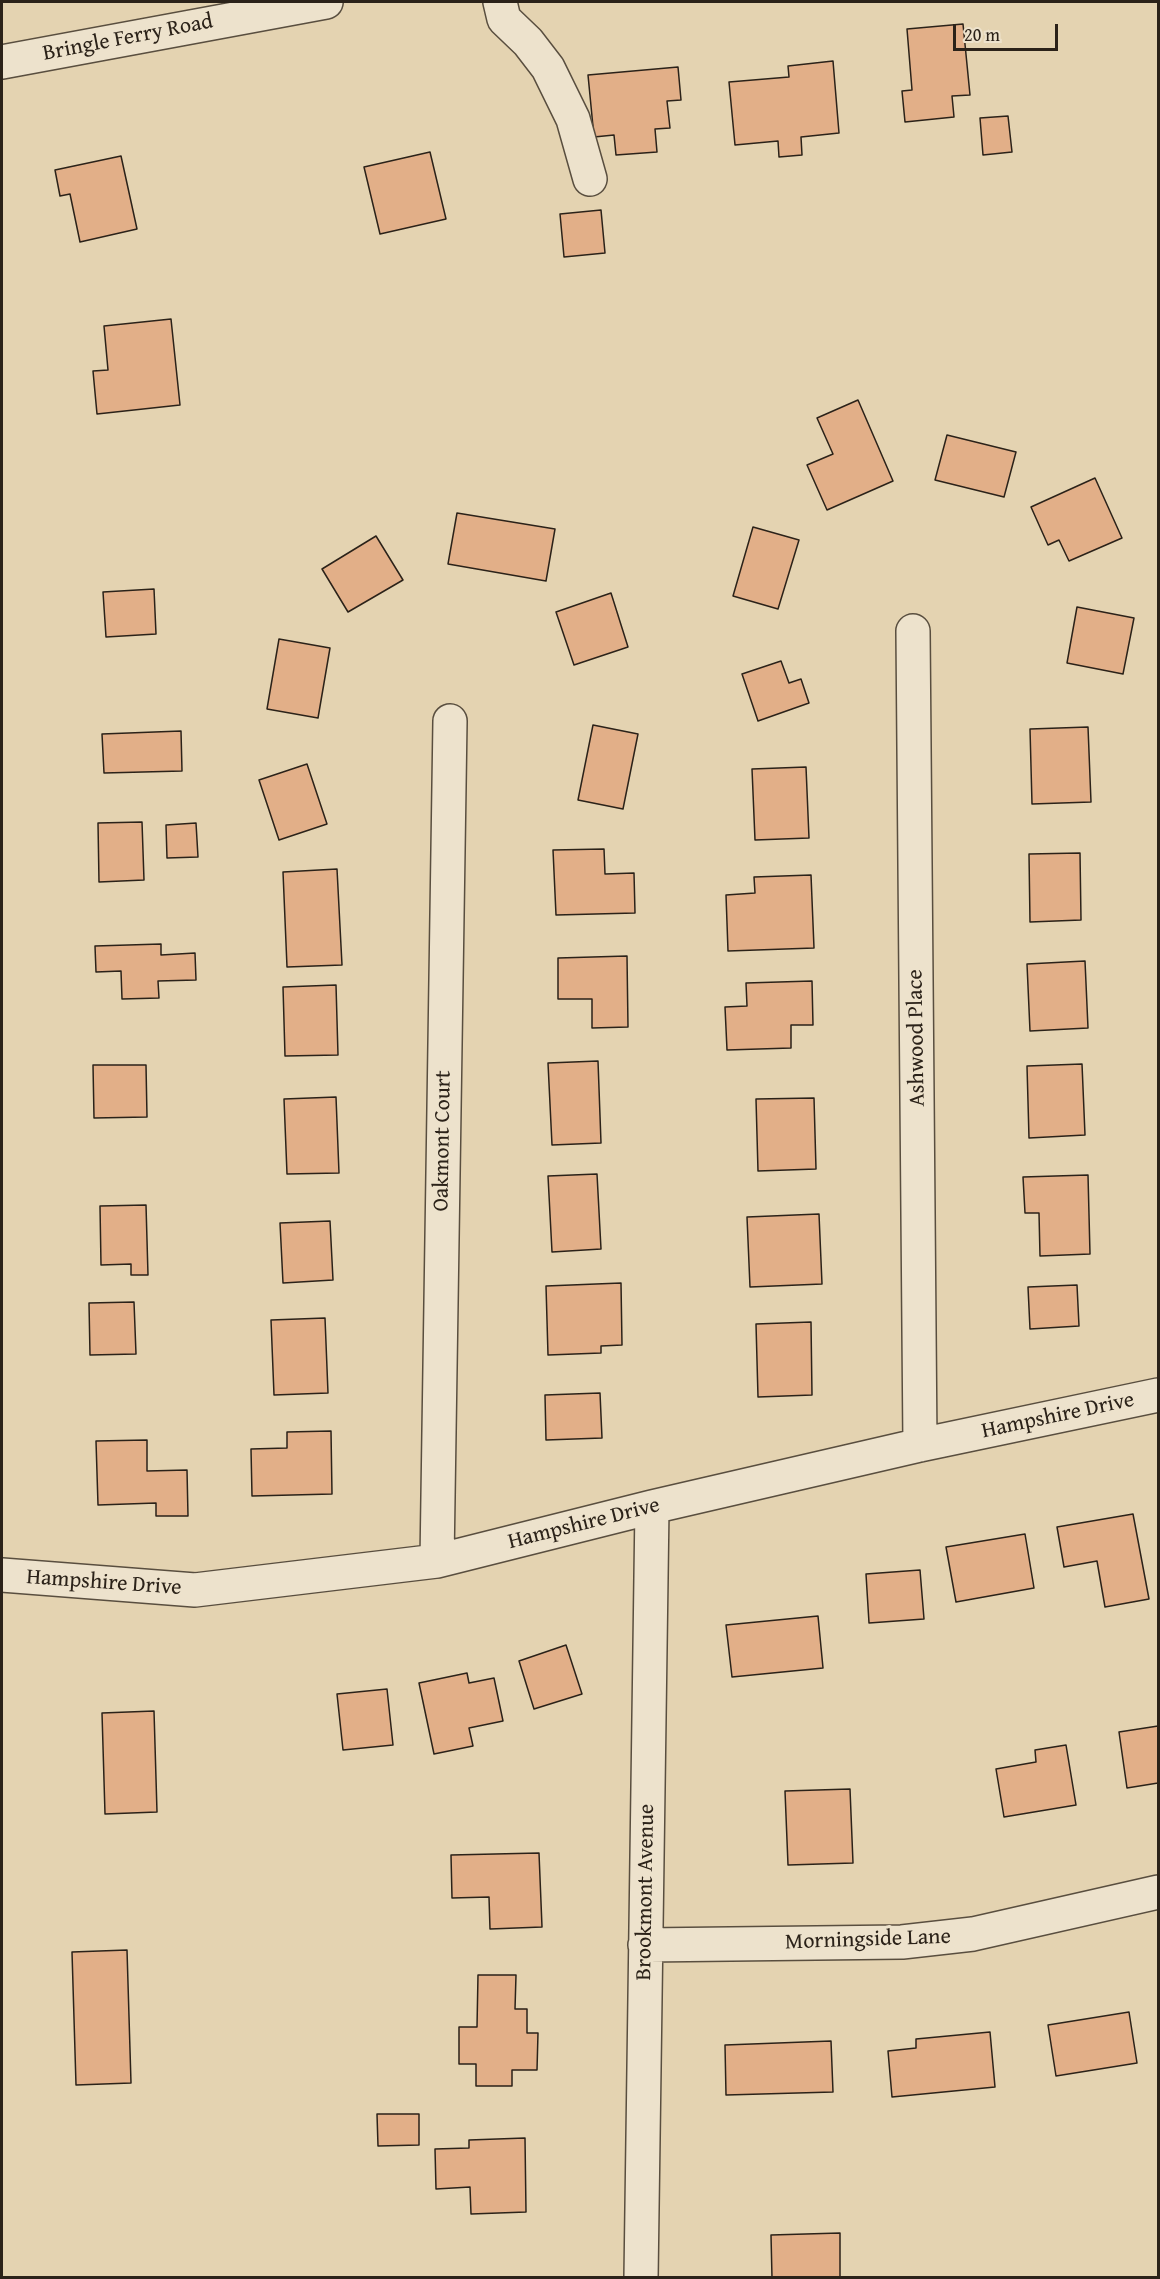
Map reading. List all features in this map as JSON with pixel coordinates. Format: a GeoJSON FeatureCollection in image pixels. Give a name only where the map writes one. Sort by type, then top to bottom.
{"type":"FeatureCollection","features":[{"type":"Feature","properties":{"kind":"street","name":"Bringle Ferry Road"},"geometry":{"type":"LineString","coordinates":[[2,62],[326,2]]}},
{"type":"Feature","properties":{"kind":"street"},"geometry":{"type":"LineString","coordinates":[[500,2],[504,19],[528,42],[548,68],[573,119],[590,179]]}},
{"type":"Feature","properties":{"kind":"street","name":"Ashwood Place"},"geometry":{"type":"LineString","coordinates":[[913,632],[920,1445]]}},
{"type":"Feature","properties":{"kind":"street","name":"Oakmont Court"},"geometry":{"type":"LineString","coordinates":[[437,1561],[450,721]]}},
{"type":"Feature","properties":{"kind":"street","name":"Hampshire Drive"},"geometry":{"type":"LineString","coordinates":[[2,1575],[195,1590],[437,1561],[652,1507],[920,1445],[1158,1395]]}},
{"type":"Feature","properties":{"kind":"street","name":"Brookmont Avenue"},"geometry":{"type":"LineString","coordinates":[[641,2277],[652,1507]]}},
{"type":"Feature","properties":{"kind":"street","name":"Morningside Lane"},"geometry":{"type":"LineString","coordinates":[[645,1945],[902,1942],[973,1934],[1158,1892]]}},
{"type":"Feature","properties":{"kind":"building"},"geometry":{"type":"Polygon","coordinates":[[[963,24],[970,95],[952,96],[954,117],[905,122],[902,91],[912,90],[907,29],[963,24]]]}},
{"type":"Feature","properties":{"kind":"building"},"geometry":{"type":"Polygon","coordinates":[[[833,61],[839,133],[801,137],[802,155],[779,157],[778,141],[735,145],[729,82],[789,77],[788,66],[833,61]]]}},
{"type":"Feature","properties":{"kind":"building"},"geometry":{"type":"Polygon","coordinates":[[[678,67],[681,100],[667,101],[670,128],[655,129],[657,152],[616,155],[614,135],[594,137],[588,75],[678,67]]]}},
{"type":"Feature","properties":{"kind":"building"},"geometry":{"type":"Polygon","coordinates":[[[1008,116],[1012,152],[983,155],[980,118],[1008,116]]]}},
{"type":"Feature","properties":{"kind":"building"},"geometry":{"type":"Polygon","coordinates":[[[430,152],[446,219],[380,234],[364,167],[430,152]]]}},
{"type":"Feature","properties":{"kind":"building"},"geometry":{"type":"Polygon","coordinates":[[[121,156],[137,229],[80,242],[70,194],[60,196],[55,170],[121,156]]]}},
{"type":"Feature","properties":{"kind":"building"},"geometry":{"type":"Polygon","coordinates":[[[601,210],[605,253],[564,257],[560,214],[601,210]]]}},
{"type":"Feature","properties":{"kind":"building"},"geometry":{"type":"Polygon","coordinates":[[[171,319],[180,405],[97,414],[93,371],[108,370],[104,326],[171,319]]]}},
{"type":"Feature","properties":{"kind":"building"},"geometry":{"type":"Polygon","coordinates":[[[858,400],[893,481],[827,510],[807,465],[833,454],[817,418],[858,400]]]}},
{"type":"Feature","properties":{"kind":"building"},"geometry":{"type":"Polygon","coordinates":[[[947,435],[1016,452],[1004,497],[935,480],[947,435]]]}},
{"type":"Feature","properties":{"kind":"building"},"geometry":{"type":"Polygon","coordinates":[[[1095,478],[1122,538],[1069,561],[1059,540],[1048,545],[1031,507],[1095,478]]]}},
{"type":"Feature","properties":{"kind":"building"},"geometry":{"type":"Polygon","coordinates":[[[457,513],[555,529],[546,581],[448,564],[457,513]]]}},
{"type":"Feature","properties":{"kind":"building"},"geometry":{"type":"Polygon","coordinates":[[[753,527],[799,540],[778,609],[733,596],[753,527]]]}},
{"type":"Feature","properties":{"kind":"building"},"geometry":{"type":"Polygon","coordinates":[[[376,536],[403,580],[348,612],[322,569],[376,536]]]}},
{"type":"Feature","properties":{"kind":"building"},"geometry":{"type":"Polygon","coordinates":[[[154,589],[156,634],[106,637],[103,592],[154,589]]]}},
{"type":"Feature","properties":{"kind":"building"},"geometry":{"type":"Polygon","coordinates":[[[611,593],[628,647],[574,665],[556,612],[611,593]]]}},
{"type":"Feature","properties":{"kind":"building"},"geometry":{"type":"Polygon","coordinates":[[[1077,607],[1134,618],[1123,674],[1067,663],[1077,607]]]}},
{"type":"Feature","properties":{"kind":"building"},"geometry":{"type":"Polygon","coordinates":[[[279,639],[330,648],[318,718],[267,709],[279,639]]]}},
{"type":"Feature","properties":{"kind":"building"},"geometry":{"type":"Polygon","coordinates":[[[781,661],[789,683],[801,679],[809,703],[758,721],[742,674],[781,661]]]}},
{"type":"Feature","properties":{"kind":"building"},"geometry":{"type":"Polygon","coordinates":[[[593,725],[638,734],[623,809],[578,800],[593,725]]]}},
{"type":"Feature","properties":{"kind":"building"},"geometry":{"type":"Polygon","coordinates":[[[1088,727],[1091,802],[1032,804],[1030,729],[1088,727]]]}},
{"type":"Feature","properties":{"kind":"building"},"geometry":{"type":"Polygon","coordinates":[[[181,731],[182,771],[104,773],[102,734],[181,731]]]}},
{"type":"Feature","properties":{"kind":"building"},"geometry":{"type":"Polygon","coordinates":[[[307,764],[327,824],[279,840],[259,780],[307,764]]]}},
{"type":"Feature","properties":{"kind":"building"},"geometry":{"type":"Polygon","coordinates":[[[806,767],[809,838],[755,840],[752,769],[806,767]]]}},
{"type":"Feature","properties":{"kind":"building"},"geometry":{"type":"Polygon","coordinates":[[[142,822],[144,880],[99,882],[98,823],[142,822]]]}},
{"type":"Feature","properties":{"kind":"building"},"geometry":{"type":"Polygon","coordinates":[[[196,823],[198,857],[167,858],[166,825],[196,823]]]}},
{"type":"Feature","properties":{"kind":"building"},"geometry":{"type":"Polygon","coordinates":[[[604,849],[605,874],[634,873],[635,913],[556,915],[553,850],[604,849]]]}},
{"type":"Feature","properties":{"kind":"building"},"geometry":{"type":"Polygon","coordinates":[[[1080,853],[1081,920],[1030,922],[1029,854],[1080,853]]]}},
{"type":"Feature","properties":{"kind":"building"},"geometry":{"type":"Polygon","coordinates":[[[337,869],[342,965],[287,967],[283,872],[337,869]]]}},
{"type":"Feature","properties":{"kind":"building"},"geometry":{"type":"Polygon","coordinates":[[[811,875],[814,948],[728,951],[726,895],[755,893],[754,877],[811,875]]]}},
{"type":"Feature","properties":{"kind":"building"},"geometry":{"type":"Polygon","coordinates":[[[161,944],[161,955],[195,953],[196,980],[158,981],[159,998],[122,999],[121,971],[96,972],[95,946],[161,944]]]}},
{"type":"Feature","properties":{"kind":"building"},"geometry":{"type":"Polygon","coordinates":[[[627,956],[628,1027],[592,1028],[592,999],[558,999],[558,958],[627,956]]]}},
{"type":"Feature","properties":{"kind":"building"},"geometry":{"type":"Polygon","coordinates":[[[1085,961],[1088,1028],[1030,1031],[1027,964],[1085,961]]]}},
{"type":"Feature","properties":{"kind":"building"},"geometry":{"type":"Polygon","coordinates":[[[812,981],[813,1025],[791,1025],[791,1048],[727,1050],[725,1007],[747,1006],[746,983],[812,981]]]}},
{"type":"Feature","properties":{"kind":"building"},"geometry":{"type":"Polygon","coordinates":[[[336,985],[338,1055],[285,1056],[283,987],[336,985]]]}},
{"type":"Feature","properties":{"kind":"building"},"geometry":{"type":"Polygon","coordinates":[[[598,1061],[601,1143],[552,1145],[548,1063],[598,1061]]]}},
{"type":"Feature","properties":{"kind":"building"},"geometry":{"type":"Polygon","coordinates":[[[1082,1064],[1085,1135],[1029,1138],[1027,1066],[1082,1064]]]}},
{"type":"Feature","properties":{"kind":"building"},"geometry":{"type":"Polygon","coordinates":[[[93,1065],[146,1065],[147,1117],[94,1118],[93,1065]]]}},
{"type":"Feature","properties":{"kind":"building"},"geometry":{"type":"Polygon","coordinates":[[[336,1097],[339,1173],[287,1174],[284,1099],[336,1097]]]}},
{"type":"Feature","properties":{"kind":"building"},"geometry":{"type":"Polygon","coordinates":[[[814,1098],[816,1169],[758,1171],[756,1099],[814,1098]]]}},
{"type":"Feature","properties":{"kind":"building"},"geometry":{"type":"Polygon","coordinates":[[[597,1174],[601,1249],[552,1252],[548,1176],[597,1174]]]}},
{"type":"Feature","properties":{"kind":"building"},"geometry":{"type":"Polygon","coordinates":[[[1088,1175],[1090,1254],[1040,1256],[1039,1213],[1025,1213],[1023,1177],[1088,1175]]]}},
{"type":"Feature","properties":{"kind":"building"},"geometry":{"type":"Polygon","coordinates":[[[146,1205],[148,1275],[131,1275],[131,1264],[101,1265],[100,1206],[146,1205]]]}},
{"type":"Feature","properties":{"kind":"building"},"geometry":{"type":"Polygon","coordinates":[[[819,1214],[822,1284],[750,1287],[747,1217],[819,1214]]]}},
{"type":"Feature","properties":{"kind":"building"},"geometry":{"type":"Polygon","coordinates":[[[330,1221],[333,1280],[283,1283],[280,1223],[330,1221]]]}},
{"type":"Feature","properties":{"kind":"building"},"geometry":{"type":"Polygon","coordinates":[[[621,1283],[622,1345],[601,1346],[601,1353],[548,1355],[546,1286],[621,1283]]]}},
{"type":"Feature","properties":{"kind":"building"},"geometry":{"type":"Polygon","coordinates":[[[1077,1285],[1079,1326],[1030,1329],[1028,1287],[1077,1285]]]}},
{"type":"Feature","properties":{"kind":"building"},"geometry":{"type":"Polygon","coordinates":[[[134,1302],[136,1354],[90,1355],[89,1303],[134,1302]]]}},
{"type":"Feature","properties":{"kind":"building"},"geometry":{"type":"Polygon","coordinates":[[[325,1318],[328,1393],[274,1395],[271,1320],[325,1318]]]}},
{"type":"Feature","properties":{"kind":"building"},"geometry":{"type":"Polygon","coordinates":[[[811,1322],[812,1395],[758,1397],[756,1324],[811,1322]]]}},
{"type":"Feature","properties":{"kind":"building"},"geometry":{"type":"Polygon","coordinates":[[[600,1393],[602,1438],[546,1440],[545,1395],[600,1393]]]}},
{"type":"Feature","properties":{"kind":"building"},"geometry":{"type":"Polygon","coordinates":[[[331,1431],[332,1494],[252,1496],[251,1449],[287,1448],[287,1432],[331,1431]]]}},
{"type":"Feature","properties":{"kind":"building"},"geometry":{"type":"Polygon","coordinates":[[[147,1440],[147,1471],[187,1470],[188,1516],[156,1516],[156,1503],[98,1505],[96,1441],[147,1440]]]}},
{"type":"Feature","properties":{"kind":"building"},"geometry":{"type":"Polygon","coordinates":[[[1133,1514],[1149,1599],[1105,1607],[1097,1561],[1064,1567],[1057,1527],[1133,1514]]]}},
{"type":"Feature","properties":{"kind":"building"},"geometry":{"type":"Polygon","coordinates":[[[1025,1534],[1034,1588],[956,1602],[946,1547],[1025,1534]]]}},
{"type":"Feature","properties":{"kind":"building"},"geometry":{"type":"Polygon","coordinates":[[[920,1570],[924,1619],[869,1623],[866,1574],[920,1570]]]}},
{"type":"Feature","properties":{"kind":"building"},"geometry":{"type":"Polygon","coordinates":[[[818,1616],[823,1668],[732,1677],[726,1625],[818,1616]]]}},
{"type":"Feature","properties":{"kind":"building"},"geometry":{"type":"Polygon","coordinates":[[[566,1645],[582,1694],[534,1709],[519,1661],[566,1645]]]}},
{"type":"Feature","properties":{"kind":"building"},"geometry":{"type":"Polygon","coordinates":[[[467,1673],[469,1683],[494,1678],[503,1721],[469,1728],[473,1746],[434,1754],[419,1683],[467,1673]]]}},
{"type":"Feature","properties":{"kind":"building"},"geometry":{"type":"Polygon","coordinates":[[[387,1689],[393,1745],[343,1750],[337,1694],[387,1689]]]}},
{"type":"Feature","properties":{"kind":"building"},"geometry":{"type":"Polygon","coordinates":[[[154,1711],[157,1812],[105,1814],[102,1713],[154,1711]]]}},
{"type":"Feature","properties":{"kind":"building"},"geometry":{"type":"Polygon","coordinates":[[[1158,1726],[1158,1783],[1127,1788],[1119,1732],[1158,1726]]]}},
{"type":"Feature","properties":{"kind":"building"},"geometry":{"type":"Polygon","coordinates":[[[1066,1745],[1076,1805],[1004,1817],[996,1769],[1036,1762],[1035,1750],[1066,1745]]]}},
{"type":"Feature","properties":{"kind":"building"},"geometry":{"type":"Polygon","coordinates":[[[850,1789],[853,1863],[788,1865],[785,1791],[850,1789]]]}},
{"type":"Feature","properties":{"kind":"building"},"geometry":{"type":"Polygon","coordinates":[[[539,1853],[542,1927],[490,1929],[489,1897],[452,1898],[451,1855],[539,1853]]]}},
{"type":"Feature","properties":{"kind":"building"},"geometry":{"type":"Polygon","coordinates":[[[127,1950],[131,2083],[76,2085],[72,1952],[127,1950]]]}},
{"type":"Feature","properties":{"kind":"building"},"geometry":{"type":"Polygon","coordinates":[[[478,1975],[516,1975],[515,2009],[527,2009],[527,2033],[538,2033],[537,2070],[512,2070],[512,2086],[476,2086],[476,2064],[459,2064],[459,2027],[477,2027],[478,1975]]]}},
{"type":"Feature","properties":{"kind":"building"},"geometry":{"type":"Polygon","coordinates":[[[1129,2012],[1137,2063],[1056,2076],[1048,2025],[1129,2012]]]}},
{"type":"Feature","properties":{"kind":"building"},"geometry":{"type":"Polygon","coordinates":[[[990,2032],[995,2087],[892,2097],[888,2051],[916,2048],[916,2039],[990,2032]]]}},
{"type":"Feature","properties":{"kind":"building"},"geometry":{"type":"Polygon","coordinates":[[[831,2041],[833,2092],[726,2095],[725,2045],[831,2041]]]}},
{"type":"Feature","properties":{"kind":"building"},"geometry":{"type":"Polygon","coordinates":[[[377,2114],[419,2114],[419,2145],[378,2146],[377,2114]]]}},
{"type":"Feature","properties":{"kind":"building"},"geometry":{"type":"Polygon","coordinates":[[[525,2138],[526,2212],[471,2214],[470,2187],[436,2189],[435,2149],[469,2148],[469,2140],[525,2138]]]}},
{"type":"Feature","properties":{"kind":"building"},"geometry":{"type":"Polygon","coordinates":[[[840,2233],[840,2278],[772,2278],[771,2235],[840,2233]]]}}]}
